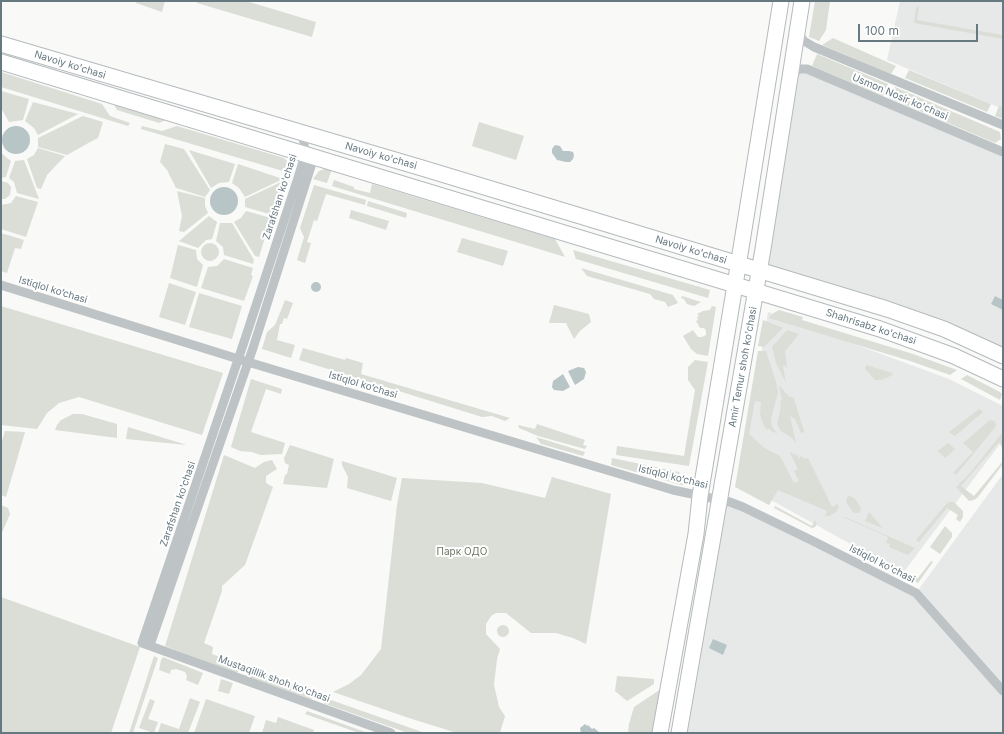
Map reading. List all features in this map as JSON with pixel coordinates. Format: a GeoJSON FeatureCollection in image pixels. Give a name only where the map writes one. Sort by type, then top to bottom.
{"type":"FeatureCollection","features":[{"type":"Feature","properties":{"kind":"main road","name":"Amir Temur shoh ko'chasi"},"geometry":{"type":"LineString","coordinates":[[660,733],[696,534],[700,496],[781,1]]}},
{"type":"Feature","properties":{"kind":"main road","name":"Amir Temur shoh ko'chasi"},"geometry":{"type":"LineString","coordinates":[[679,733],[756,292],[802,1]]}},
{"type":"Feature","properties":{"kind":"main road","name":"Navoiy ko'chasi"},"geometry":{"type":"LineString","coordinates":[[1,44],[422,168],[759,270]]}},
{"type":"Feature","properties":{"kind":"main road","name":"Navoiy ko'chasi"},"geometry":{"type":"LineString","coordinates":[[1,62],[735,285]]}},
{"type":"Feature","properties":{"kind":"main road"},"geometry":{"type":"LineString","coordinates":[[761,126],[782,129]]}},
{"type":"Feature","properties":{"kind":"main road"},"geometry":{"type":"LineString","coordinates":[[759,270],[926,322],[963,336],[1003,356]]}},
{"type":"Feature","properties":{"kind":"main road","name":"Shahrisabz ko'chasi"},"geometry":{"type":"LineString","coordinates":[[735,285],[917,342],[954,356],[1003,380]]}},
{"type":"Feature","properties":{"kind":"street","name":"Usmon Nosir ko'chasi"},"geometry":{"type":"LineString","coordinates":[[797,31],[804,41],[814,47],[1003,125]]}},
{"type":"Feature","properties":{"kind":"street","name":"Usmon Nosir ko'chasi"},"geometry":{"type":"LineString","coordinates":[[790,77],[799,69],[807,69],[1003,152]]}},
{"type":"Feature","properties":{"kind":"street","name":"Zarafshan ko'chasi"},"geometry":{"type":"LineString","coordinates":[[146,644],[243,360],[309,156],[303,134]]}},
{"type":"Feature","properties":{"kind":"street","name":"Istiqlol ko‘chasi"},"geometry":{"type":"LineString","coordinates":[[1,285],[673,490],[720,500]]}},
{"type":"Feature","properties":{"kind":"street","name":"Istiqlol ko'chasi"},"geometry":{"type":"LineString","coordinates":[[720,500],[743,507],[916,593],[1003,691]]}},
{"type":"Feature","properties":{"kind":"street","name":"Mustaqillik shoh ko'chasi"},"geometry":{"type":"LineString","coordinates":[[146,644],[391,733]]}},
{"type":"Feature","properties":{"kind":"shaded area"},"geometry":{"type":"Polygon","coordinates":[[[900,1],[1003,1],[1003,109],[887,60],[900,1]]]}},
{"type":"Feature","properties":{"kind":"shaded area"},"geometry":{"type":"Polygon","coordinates":[[[799,69],[1003,152],[1003,356],[759,270],[790,77],[799,69]]]}},
{"type":"Feature","properties":{"kind":"shaded area"},"geometry":{"type":"Polygon","coordinates":[[[16,126],[26,130],[30,140],[26,150],[16,154],[6,150],[2,140],[6,130],[16,126]]]}},
{"type":"Feature","properties":{"kind":"shaded area"},"geometry":{"type":"Polygon","coordinates":[[[555,145],[560,146],[563,151],[573,152],[573,159],[570,162],[557,160],[552,153],[552,149],[555,145]]]}},
{"type":"Feature","properties":{"kind":"shaded area"},"geometry":{"type":"Polygon","coordinates":[[[224,187],[234,191],[238,201],[234,211],[224,215],[214,211],[210,201],[214,191],[224,187]]]}},
{"type":"Feature","properties":{"kind":"shaded area"},"geometry":{"type":"Polygon","coordinates":[[[314,282],[318,282],[321,287],[318,292],[314,292],[311,289],[311,285],[314,282]]]}},
{"type":"Feature","properties":{"kind":"shaded area"},"geometry":{"type":"Polygon","coordinates":[[[995,296],[1003,300],[1003,310],[991,304],[995,296]]]}},
{"type":"Feature","properties":{"kind":"shaded area"},"geometry":{"type":"Polygon","coordinates":[[[768,312],[949,379],[1003,406],[1003,440],[903,573],[740,483],[768,312]]]}},
{"type":"Feature","properties":{"kind":"shaded area"},"geometry":{"type":"Polygon","coordinates":[[[578,367],[584,368],[586,372],[584,379],[575,385],[568,371],[578,367]]]}},
{"type":"Feature","properties":{"kind":"shaded area"},"geometry":{"type":"Polygon","coordinates":[[[563,374],[570,387],[563,391],[554,390],[552,387],[553,381],[563,374]]]}},
{"type":"Feature","properties":{"kind":"shaded area"},"geometry":{"type":"Polygon","coordinates":[[[1003,474],[1003,733],[679,733],[720,500],[916,593],[1003,474]]]}},
{"type":"Feature","properties":{"kind":"shaded area"},"geometry":{"type":"Polygon","coordinates":[[[713,639],[727,645],[723,655],[709,648],[713,639]]]}},
{"type":"Feature","properties":{"kind":"shaded area"},"geometry":{"type":"Polygon","coordinates":[[[585,724],[592,729],[594,728],[600,733],[581,733],[580,728],[585,724]]]}},
{"type":"Feature","properties":{"kind":"green space"},"geometry":{"type":"Polygon","coordinates":[[[136,1],[165,1],[162,12],[136,3],[136,1]]]}},
{"type":"Feature","properties":{"kind":"green space"},"geometry":{"type":"Polygon","coordinates":[[[197,1],[246,1],[316,22],[312,37],[197,3],[197,1]]]}},
{"type":"Feature","properties":{"kind":"green space"},"geometry":{"type":"Polygon","coordinates":[[[815,1],[830,1],[826,30],[819,41],[809,37],[815,1]]]}},
{"type":"Feature","properties":{"kind":"green space"},"geometry":{"type":"Polygon","coordinates":[[[919,6],[917,20],[1003,35],[1003,39],[914,23],[916,8],[919,6]]]}},
{"type":"Feature","properties":{"kind":"green space"},"geometry":{"type":"Polygon","coordinates":[[[833,38],[896,66],[891,74],[822,45],[833,38]]]}},
{"type":"Feature","properties":{"kind":"green space"},"geometry":{"type":"Polygon","coordinates":[[[817,54],[888,84],[883,96],[812,66],[817,54]]]}},
{"type":"Feature","properties":{"kind":"green space"},"geometry":{"type":"Polygon","coordinates":[[[909,70],[991,104],[987,112],[905,78],[909,70]]]}},
{"type":"Feature","properties":{"kind":"green space"},"geometry":{"type":"Polygon","coordinates":[[[1,72],[102,104],[110,116],[130,123],[128,126],[1,87],[1,72]]]}},
{"type":"Feature","properties":{"kind":"green space"},"geometry":{"type":"Polygon","coordinates":[[[895,87],[1000,132],[1001,139],[995,143],[889,98],[895,87]]]}},
{"type":"Feature","properties":{"kind":"green space"},"geometry":{"type":"Polygon","coordinates":[[[1,91],[29,99],[23,120],[9,122],[1,108],[1,91]]]}},
{"type":"Feature","properties":{"kind":"green space"},"geometry":{"type":"Polygon","coordinates":[[[33,102],[78,114],[38,135],[34,128],[25,121],[33,102]]]}},
{"type":"Feature","properties":{"kind":"green space"},"geometry":{"type":"Polygon","coordinates":[[[113,103],[166,120],[159,123],[117,110],[113,103]]]}},
{"type":"Feature","properties":{"kind":"green space"},"geometry":{"type":"Polygon","coordinates":[[[999,106],[1003,107],[1003,119],[995,116],[999,106]]]}},
{"type":"Feature","properties":{"kind":"green space"},"geometry":{"type":"Polygon","coordinates":[[[83,116],[103,122],[98,138],[67,155],[38,147],[38,138],[83,116]]]}},
{"type":"Feature","properties":{"kind":"green space"},"geometry":{"type":"Polygon","coordinates":[[[479,122],[524,136],[516,160],[472,146],[479,122]]]}},
{"type":"Feature","properties":{"kind":"green space"},"geometry":{"type":"Polygon","coordinates":[[[142,126],[162,131],[177,126],[284,158],[291,165],[293,174],[141,129],[142,126]]]}},
{"type":"Feature","properties":{"kind":"green space"},"geometry":{"type":"Polygon","coordinates":[[[165,144],[184,149],[210,190],[205,197],[176,188],[167,170],[160,162],[165,144]]]}},
{"type":"Feature","properties":{"kind":"green space"},"geometry":{"type":"Polygon","coordinates":[[[38,148],[65,156],[47,175],[41,189],[37,188],[27,159],[34,155],[38,148]]]}},
{"type":"Feature","properties":{"kind":"green space"},"geometry":{"type":"Polygon","coordinates":[[[189,150],[235,164],[229,182],[219,183],[211,188],[189,150]]]}},
{"type":"Feature","properties":{"kind":"green space"},"geometry":{"type":"Polygon","coordinates":[[[1,153],[11,161],[6,177],[1,178],[1,153]]]}},
{"type":"Feature","properties":{"kind":"green space"},"geometry":{"type":"Polygon","coordinates":[[[24,160],[39,199],[17,193],[14,182],[9,178],[15,161],[24,160]]]}},
{"type":"Feature","properties":{"kind":"green space"},"geometry":{"type":"Polygon","coordinates":[[[238,164],[283,179],[245,197],[239,188],[232,183],[238,164]]]}},
{"type":"Feature","properties":{"kind":"green space"},"geometry":{"type":"Polygon","coordinates":[[[327,168],[332,169],[327,183],[313,179],[319,171],[327,168]]]}},
{"type":"Feature","properties":{"kind":"green space"},"geometry":{"type":"Polygon","coordinates":[[[334,180],[354,187],[354,189],[370,193],[372,184],[555,239],[565,257],[332,186],[334,180]]]}},
{"type":"Feature","properties":{"kind":"green space"},"geometry":{"type":"Polygon","coordinates":[[[1,181],[8,183],[11,187],[10,195],[5,199],[1,199],[1,181]]]}},
{"type":"Feature","properties":{"kind":"green space"},"geometry":{"type":"Polygon","coordinates":[[[283,181],[273,215],[245,207],[245,199],[283,181]]]}},
{"type":"Feature","properties":{"kind":"green space"},"geometry":{"type":"Polygon","coordinates":[[[314,185],[366,200],[365,205],[326,194],[317,221],[314,220],[307,242],[311,243],[305,263],[297,260],[304,237],[300,228],[314,185]]]}},
{"type":"Feature","properties":{"kind":"green space"},"geometry":{"type":"Polygon","coordinates":[[[177,191],[205,198],[205,206],[208,213],[184,232],[179,231],[182,216],[177,191]]]}},
{"type":"Feature","properties":{"kind":"green space"},"geometry":{"type":"Polygon","coordinates":[[[16,196],[38,202],[26,237],[1,229],[1,205],[11,203],[16,196]]]}},
{"type":"Feature","properties":{"kind":"green space"},"geometry":{"type":"Polygon","coordinates":[[[368,201],[407,213],[406,218],[367,206],[368,201]]]}},
{"type":"Feature","properties":{"kind":"green space"},"geometry":{"type":"Polygon","coordinates":[[[351,210],[389,221],[386,230],[349,218],[351,210]]]}},
{"type":"Feature","properties":{"kind":"green space"},"geometry":{"type":"Polygon","coordinates":[[[246,211],[271,218],[259,257],[255,256],[234,222],[241,218],[246,211]]]}},
{"type":"Feature","properties":{"kind":"green space"},"geometry":{"type":"Polygon","coordinates":[[[209,216],[217,222],[212,239],[206,240],[198,248],[179,241],[209,216]]]}},
{"type":"Feature","properties":{"kind":"green space"},"geometry":{"type":"Polygon","coordinates":[[[220,223],[232,223],[254,260],[253,264],[224,255],[223,247],[216,241],[220,223]]]}},
{"type":"Feature","properties":{"kind":"green space"},"geometry":{"type":"Polygon","coordinates":[[[1,233],[24,240],[21,249],[15,248],[7,273],[1,271],[1,233]]]}},
{"type":"Feature","properties":{"kind":"green space"},"geometry":{"type":"Polygon","coordinates":[[[462,238],[508,251],[503,266],[457,252],[462,238]]]}},
{"type":"Feature","properties":{"kind":"green space"},"geometry":{"type":"Polygon","coordinates":[[[210,243],[217,245],[219,252],[217,259],[210,261],[203,259],[201,252],[203,245],[210,243]]]}},
{"type":"Feature","properties":{"kind":"green space"},"geometry":{"type":"Polygon","coordinates":[[[178,245],[196,250],[197,259],[203,265],[197,287],[170,278],[178,245]]]}},
{"type":"Feature","properties":{"kind":"green space"},"geometry":{"type":"Polygon","coordinates":[[[573,250],[710,290],[708,298],[576,259],[573,250]]]}},
{"type":"Feature","properties":{"kind":"green space"},"geometry":{"type":"Polygon","coordinates":[[[224,259],[253,268],[251,275],[253,276],[244,301],[201,288],[208,267],[217,266],[224,259]]]}},
{"type":"Feature","properties":{"kind":"green space"},"geometry":{"type":"Polygon","coordinates":[[[581,268],[673,295],[678,303],[668,307],[665,302],[654,299],[650,294],[587,276],[581,268]]]}},
{"type":"Feature","properties":{"kind":"green space"},"geometry":{"type":"Polygon","coordinates":[[[169,283],[196,292],[185,325],[159,317],[169,283]]]}},
{"type":"Feature","properties":{"kind":"green space"},"geometry":{"type":"Polygon","coordinates":[[[199,293],[242,306],[232,339],[189,327],[199,293]]]}},
{"type":"Feature","properties":{"kind":"green space"},"geometry":{"type":"Polygon","coordinates":[[[682,296],[701,302],[694,306],[687,304],[684,299],[681,298],[682,296]]]}},
{"type":"Feature","properties":{"kind":"green space"},"geometry":{"type":"Polygon","coordinates":[[[285,300],[293,303],[287,319],[284,318],[282,324],[280,324],[277,340],[295,345],[291,358],[262,349],[267,332],[275,325],[285,300]]]}},
{"type":"Feature","properties":{"kind":"green space"},"geometry":{"type":"Polygon","coordinates":[[[554,305],[589,314],[591,322],[580,331],[574,339],[566,323],[549,323],[554,305]]]}},
{"type":"Feature","properties":{"kind":"green space"},"geometry":{"type":"Polygon","coordinates":[[[1,306],[223,373],[202,435],[79,397],[59,403],[47,413],[37,429],[1,425],[1,306]]]}},
{"type":"Feature","properties":{"kind":"green space"},"geometry":{"type":"Polygon","coordinates":[[[712,306],[716,307],[708,356],[697,354],[691,349],[683,336],[693,330],[698,337],[706,335],[704,328],[700,328],[696,321],[698,320],[697,317],[699,316],[697,314],[710,310],[712,306]]]}},
{"type":"Feature","properties":{"kind":"green space"},"geometry":{"type":"Polygon","coordinates":[[[779,310],[803,317],[802,320],[913,354],[957,370],[950,375],[910,361],[769,318],[772,314],[779,310]]]}},
{"type":"Feature","properties":{"kind":"green space"},"geometry":{"type":"Polygon","coordinates":[[[763,320],[783,328],[764,347],[758,346],[763,320]]]}},
{"type":"Feature","properties":{"kind":"green space"},"geometry":{"type":"Polygon","coordinates":[[[787,330],[799,334],[785,351],[787,368],[784,365],[783,366],[786,383],[776,363],[772,347],[787,330]]]}},
{"type":"Feature","properties":{"kind":"green space"},"geometry":{"type":"Polygon","coordinates":[[[303,348],[345,360],[346,358],[363,363],[361,374],[510,418],[505,421],[492,416],[482,417],[299,360],[303,348]]]}},
{"type":"Feature","properties":{"kind":"green space"},"geometry":{"type":"Polygon","coordinates":[[[758,351],[766,351],[776,382],[778,392],[771,419],[772,427],[778,434],[769,429],[767,430],[764,426],[760,415],[761,402],[755,401],[749,434],[763,447],[780,456],[794,483],[799,481],[794,471],[798,469],[790,453],[791,452],[797,455],[799,459],[799,455],[805,459],[808,458],[832,507],[837,504],[839,507],[836,512],[829,516],[825,516],[827,511],[778,490],[769,505],[735,487],[758,351]]]}},
{"type":"Feature","properties":{"kind":"green space"},"geometry":{"type":"Polygon","coordinates":[[[695,360],[708,362],[689,466],[616,455],[617,446],[684,456],[695,390],[688,380],[688,367],[695,360]]]}},
{"type":"Feature","properties":{"kind":"green space"},"geometry":{"type":"Polygon","coordinates":[[[867,365],[892,373],[893,375],[881,380],[875,380],[865,369],[867,365]]]}},
{"type":"Feature","properties":{"kind":"green space"},"geometry":{"type":"Polygon","coordinates":[[[967,375],[1000,392],[1002,394],[1000,400],[961,379],[967,375]]]}},
{"type":"Feature","properties":{"kind":"green space"},"geometry":{"type":"Polygon","coordinates":[[[251,379],[282,389],[281,394],[266,389],[251,432],[285,443],[282,454],[261,455],[252,452],[240,451],[231,447],[251,379]]]}},
{"type":"Feature","properties":{"kind":"green space"},"geometry":{"type":"Polygon","coordinates":[[[779,386],[789,397],[794,399],[805,434],[803,432],[801,433],[795,419],[790,416],[796,443],[792,438],[781,431],[777,424],[781,407],[780,402],[782,399],[779,386]]]}},
{"type":"Feature","properties":{"kind":"green space"},"geometry":{"type":"Polygon","coordinates":[[[979,409],[983,412],[955,436],[949,432],[979,409]]]}},
{"type":"Feature","properties":{"kind":"green space"},"geometry":{"type":"Polygon","coordinates":[[[73,414],[82,414],[117,424],[117,438],[55,430],[61,420],[73,414]]]}},
{"type":"Feature","properties":{"kind":"green space"},"geometry":{"type":"Polygon","coordinates":[[[990,420],[995,421],[996,426],[956,475],[953,473],[973,452],[963,443],[990,420]]]}},
{"type":"Feature","properties":{"kind":"green space"},"geometry":{"type":"Polygon","coordinates":[[[537,424],[585,440],[583,445],[587,446],[585,449],[538,436],[519,428],[518,425],[535,429],[537,424]]]}},
{"type":"Feature","properties":{"kind":"green space"},"geometry":{"type":"Polygon","coordinates":[[[128,427],[187,445],[126,439],[128,427]]]}},
{"type":"Feature","properties":{"kind":"green space"},"geometry":{"type":"Polygon","coordinates":[[[5,431],[25,432],[6,497],[1,495],[1,444],[5,431]]]}},
{"type":"Feature","properties":{"kind":"green space"},"geometry":{"type":"Polygon","coordinates":[[[1003,432],[1003,449],[999,442],[961,486],[974,496],[1003,461],[1003,464],[978,497],[969,501],[956,487],[970,473],[1003,432]]]}},
{"type":"Feature","properties":{"kind":"green space"},"geometry":{"type":"Polygon","coordinates":[[[536,437],[585,452],[583,456],[541,444],[536,437]]]}},
{"type":"Feature","properties":{"kind":"green space"},"geometry":{"type":"Polygon","coordinates":[[[948,443],[955,449],[945,458],[938,451],[948,443]]]}},
{"type":"Feature","properties":{"kind":"green space"},"geometry":{"type":"Polygon","coordinates":[[[290,445],[334,459],[327,488],[283,484],[289,465],[285,463],[284,458],[290,445]]]}},
{"type":"Feature","properties":{"kind":"green space"},"geometry":{"type":"Polygon","coordinates":[[[224,455],[255,468],[264,462],[272,460],[277,469],[266,476],[266,483],[273,487],[245,565],[222,586],[222,591],[204,643],[213,647],[212,654],[242,665],[238,672],[235,673],[165,646],[224,455]]]}},
{"type":"Feature","properties":{"kind":"green space"},"geometry":{"type":"Polygon","coordinates":[[[612,458],[679,472],[680,475],[687,476],[686,484],[681,485],[611,465],[612,458]]]}},
{"type":"Feature","properties":{"kind":"green space"},"geometry":{"type":"Polygon","coordinates":[[[342,461],[397,478],[391,501],[347,488],[348,477],[342,465],[342,461]]]}},
{"type":"Feature","properties":{"kind":"green space","name":"Парк ОДО"},"geometry":{"type":"Polygon","coordinates":[[[552,477],[611,494],[586,644],[556,633],[531,633],[506,613],[496,613],[491,616],[486,624],[486,634],[500,649],[497,659],[494,685],[499,707],[505,716],[500,733],[457,733],[333,692],[349,684],[361,675],[381,649],[397,505],[402,478],[482,483],[545,498],[552,477]]]}},
{"type":"Feature","properties":{"kind":"green space"},"geometry":{"type":"Polygon","coordinates":[[[848,496],[853,497],[858,503],[861,509],[859,513],[854,513],[849,507],[846,501],[848,496]]]}},
{"type":"Feature","properties":{"kind":"green space"},"geometry":{"type":"Polygon","coordinates":[[[954,502],[963,511],[963,517],[960,522],[956,519],[958,515],[947,508],[919,542],[916,540],[947,503],[954,502]]]}},
{"type":"Feature","properties":{"kind":"green space"},"geometry":{"type":"Polygon","coordinates":[[[1,505],[8,508],[10,514],[1,535],[1,505]]]}},
{"type":"Feature","properties":{"kind":"green space"},"geometry":{"type":"Polygon","coordinates":[[[775,506],[812,526],[815,520],[817,524],[812,528],[774,508],[775,506]]]}},
{"type":"Feature","properties":{"kind":"green space"},"geometry":{"type":"Polygon","coordinates":[[[869,512],[882,527],[882,528],[865,521],[869,512]]]}},
{"type":"Feature","properties":{"kind":"green space"},"geometry":{"type":"Polygon","coordinates":[[[843,517],[915,548],[908,555],[889,547],[890,544],[886,543],[888,537],[843,517]]]}},
{"type":"Feature","properties":{"kind":"green space"},"geometry":{"type":"Polygon","coordinates":[[[945,526],[952,533],[952,537],[940,554],[930,547],[945,526]]]}},
{"type":"Feature","properties":{"kind":"green space"},"geometry":{"type":"Polygon","coordinates":[[[931,561],[933,562],[918,583],[905,575],[907,572],[918,578],[931,561]]]}},
{"type":"Feature","properties":{"kind":"green space"},"geometry":{"type":"Polygon","coordinates":[[[1,597],[140,647],[111,733],[1,733],[1,597]]]}},
{"type":"Feature","properties":{"kind":"green space"},"geometry":{"type":"Polygon","coordinates":[[[503,625],[507,627],[509,631],[507,635],[503,637],[499,635],[497,631],[499,627],[503,625]]]}},
{"type":"Feature","properties":{"kind":"green space"},"geometry":{"type":"Polygon","coordinates":[[[154,656],[158,658],[133,733],[129,733],[154,656]]]}},
{"type":"Feature","properties":{"kind":"green space"},"geometry":{"type":"Polygon","coordinates":[[[163,657],[203,673],[198,685],[186,680],[187,676],[185,672],[176,669],[171,670],[170,674],[159,670],[163,657]]]}},
{"type":"Feature","properties":{"kind":"green space"},"geometry":{"type":"Polygon","coordinates":[[[252,669],[319,693],[311,699],[245,676],[252,669]]]}},
{"type":"Feature","properties":{"kind":"green space"},"geometry":{"type":"Polygon","coordinates":[[[617,676],[654,679],[654,684],[627,701],[615,691],[617,676]]]}},
{"type":"Feature","properties":{"kind":"green space"},"geometry":{"type":"Polygon","coordinates":[[[221,679],[233,683],[229,694],[218,691],[221,679]]]}},
{"type":"Feature","properties":{"kind":"green space"},"geometry":{"type":"Polygon","coordinates":[[[661,689],[654,733],[628,733],[634,707],[661,689]]]}},
{"type":"Feature","properties":{"kind":"green space"},"geometry":{"type":"Polygon","coordinates":[[[190,698],[200,702],[188,733],[158,733],[161,723],[179,729],[190,698]]]}},
{"type":"Feature","properties":{"kind":"green space"},"geometry":{"type":"Polygon","coordinates":[[[150,699],[155,701],[148,719],[158,722],[154,733],[139,728],[150,699]]]}},
{"type":"Feature","properties":{"kind":"green space"},"geometry":{"type":"Polygon","coordinates":[[[206,699],[255,716],[249,733],[194,733],[206,699]]]}},
{"type":"Feature","properties":{"kind":"green space"},"geometry":{"type":"Polygon","coordinates":[[[328,699],[425,733],[408,733],[323,703],[328,699]]]}},
{"type":"Feature","properties":{"kind":"green space"},"geometry":{"type":"Polygon","coordinates":[[[307,711],[368,733],[359,733],[305,714],[307,711]]]}},
{"type":"Feature","properties":{"kind":"green space"},"geometry":{"type":"Polygon","coordinates":[[[278,717],[314,730],[313,733],[262,733],[266,720],[276,723],[278,717]]]}}]}
